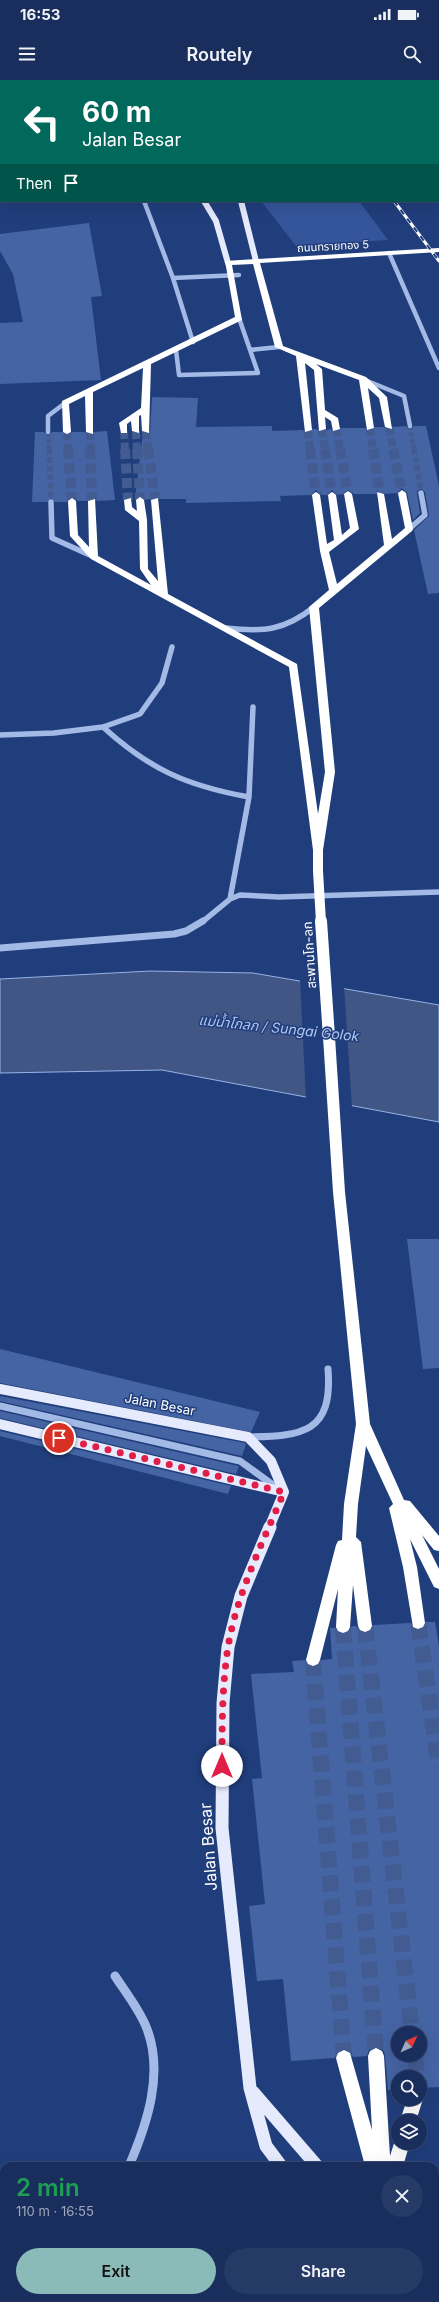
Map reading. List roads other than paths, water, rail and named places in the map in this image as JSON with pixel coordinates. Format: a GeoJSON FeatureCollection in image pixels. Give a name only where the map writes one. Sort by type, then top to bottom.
{"type":"FeatureCollection","features":[{"type":"Feature","properties":{"kind":"highway","name":"ถนนทรายทอง 5"},"geometry":{"type":"LineString","coordinates":[[228,263],[439,250]]}},
{"type":"Feature","properties":{"kind":"highway"},"geometry":{"type":"LineString","coordinates":[[256,261],[279,347],[362,380],[384,397],[389,427]]}},
{"type":"Feature","properties":{"kind":"highway"},"geometry":{"type":"LineString","coordinates":[[67,432],[65,403],[240,318],[228,263]]}},
{"type":"Feature","properties":{"kind":"highway"},"geometry":{"type":"LineString","coordinates":[[300,356],[318,369],[322,429]]}},
{"type":"Feature","properties":{"kind":"highway"},"geometry":{"type":"LineString","coordinates":[[300,356],[308,430]]}},
{"type":"Feature","properties":{"kind":"highway"},"geometry":{"type":"LineString","coordinates":[[146,431],[145,409],[147,364]]}},
{"type":"Feature","properties":{"kind":"highway"},"geometry":{"type":"LineString","coordinates":[[362,380],[370,428]]}},
{"type":"Feature","properties":{"kind":"highway"},"geometry":{"type":"LineString","coordinates":[[89,392],[90,432]]}},
{"type":"Feature","properties":{"kind":"highway"},"geometry":{"type":"LineString","coordinates":[[123,427],[135,414],[145,409]]}},
{"type":"Feature","properties":{"kind":"highway"},"geometry":{"type":"LineString","coordinates":[[320,410],[335,420],[336,429]]}},
{"type":"Feature","properties":{"kind":"highway"},"geometry":{"type":"LineString","coordinates":[[135,414],[136,431]]}},
{"type":"Feature","properties":{"kind":"highway"},"geometry":{"type":"LineString","coordinates":[[318,850],[330,772],[314,607],[388,544],[409,529],[402,493]]}},
{"type":"Feature","properties":{"kind":"highway"},"geometry":{"type":"LineString","coordinates":[[324,551],[355,529],[348,494]]}},
{"type":"Feature","properties":{"kind":"highway"},"geometry":{"type":"LineString","coordinates":[[380,494],[388,544]]}},
{"type":"Feature","properties":{"kind":"highway"},"geometry":{"type":"LineString","coordinates":[[316,495],[324,551],[334,590]]}},
{"type":"Feature","properties":{"kind":"highway"},"geometry":{"type":"LineString","coordinates":[[332,495],[338,541]]}},
{"type":"Feature","properties":{"kind":"highway"},"geometry":{"type":"LineString","coordinates":[[128,500],[128,508],[143,520]]}},
{"type":"Feature","properties":{"kind":"highway"},"geometry":{"type":"LineString","coordinates":[[140,500],[143,520],[144,568],[164,595]]}},
{"type":"Feature","properties":{"kind":"highway"},"geometry":{"type":"LineString","coordinates":[[155,500],[164,595]]}},
{"type":"Feature","properties":{"kind":"highway"},"geometry":{"type":"LineString","coordinates":[[72,501],[74,536],[94,556],[294,666],[318,850]]}},
{"type":"Feature","properties":{"kind":"highway"},"geometry":{"type":"LineString","coordinates":[[92,501],[94,556]]}},
{"type":"Feature","properties":{"kind":"highway","name":"สะพานโก-ลก"},"geometry":{"type":"LineString","coordinates":[[318,850],[318,871],[339,1192],[363,1424]]}},
{"type":"Feature","properties":{"kind":"highway"},"geometry":{"type":"LineString","coordinates":[[363,1424],[391,1487],[439,1583]]}},
{"type":"Feature","properties":{"kind":"highway"},"geometry":{"type":"LineString","coordinates":[[343,1627],[351,1517],[363,1424]]}},
{"type":"Feature","properties":{"kind":"highway"},"geometry":{"type":"LineString","coordinates":[[391,1487],[439,1546]]}},
{"type":"Feature","properties":{"kind":"highway"},"geometry":{"type":"LineString","coordinates":[[391,1487],[410,1567],[418,1623]]}},
{"type":"Feature","properties":{"kind":"highway"},"geometry":{"type":"LineString","coordinates":[[351,1517],[365,1626]]}},
{"type":"Feature","properties":{"kind":"highway"},"geometry":{"type":"LineString","coordinates":[[313,1660],[351,1517]]}},
{"type":"Feature","properties":{"kind":"highway"},"geometry":{"type":"LineString","coordinates":[[376,2056],[382,2162]]}},
{"type":"Feature","properties":{"kind":"highway"},"geometry":{"type":"LineString","coordinates":[[344,2058],[372,2162]]}},
{"type":"Feature","properties":{"kind":"highway"},"geometry":{"type":"LineString","coordinates":[[396,2162],[400,2150]]}},
{"type":"Feature","properties":{"kind":"main road"},"geometry":{"type":"LineString","coordinates":[[205,202],[216,221],[228,263]]}},
{"type":"Feature","properties":{"kind":"main road"},"geometry":{"type":"LineString","coordinates":[[241,202],[256,261]]}},
{"type":"Feature","properties":{"kind":"main road","name":"Jalan Besar"},"geometry":{"type":"LineString","coordinates":[[0,1389],[248,1437]]}},
{"type":"Feature","properties":{"kind":"main road"},"geometry":{"type":"LineString","coordinates":[[0,1424],[284,1492]]}},
{"type":"Feature","properties":{"kind":"main road"},"geometry":{"type":"LineString","coordinates":[[248,1437],[271,1460],[284,1492]]}},
{"type":"Feature","properties":{"kind":"main road","name":"Jalan Besar"},"geometry":{"type":"LineString","coordinates":[[278,2162],[266,2146],[250,2088],[222,1828],[223,1703],[228,1647],[241,1596],[284,1492]]}},
{"type":"Feature","properties":{"kind":"main road"},"geometry":{"type":"LineString","coordinates":[[250,2088],[314,2162]]}},
{"type":"Feature","properties":{"kind":"lane"},"geometry":{"type":"LineString","coordinates":[[144,202],[173,278],[193,342]]}},
{"type":"Feature","properties":{"kind":"lane"},"geometry":{"type":"LineString","coordinates":[[389,253],[439,368]]}},
{"type":"Feature","properties":{"kind":"lane"},"geometry":{"type":"LineString","coordinates":[[173,278],[239,275]]}},
{"type":"Feature","properties":{"kind":"lane"},"geometry":{"type":"LineString","coordinates":[[176,350],[179,375],[258,373],[240,318]]}},
{"type":"Feature","properties":{"kind":"lane"},"geometry":{"type":"LineString","coordinates":[[250,350],[279,347]]}},
{"type":"Feature","properties":{"kind":"lane"},"geometry":{"type":"LineString","coordinates":[[362,380],[404,396],[410,426]]}},
{"type":"Feature","properties":{"kind":"lane"},"geometry":{"type":"LineString","coordinates":[[48,432],[48,416],[65,403]]}},
{"type":"Feature","properties":{"kind":"lane"},"geometry":{"type":"LineString","coordinates":[[409,529],[425,515],[422,493]]}},
{"type":"Feature","properties":{"kind":"lane"},"geometry":{"type":"LineString","coordinates":[[51,502],[52,538],[94,556]]}},
{"type":"Feature","properties":{"kind":"lane"},"geometry":{"type":"LineString","coordinates":[[226,628],[264,631],[284,626],[306,614],[314,607]]}},
{"type":"Feature","properties":{"kind":"lane"},"geometry":{"type":"LineString","coordinates":[[0,734],[54,733],[103,727],[140,714],[162,683],[172,647]]}},
{"type":"Feature","properties":{"kind":"lane"},"geometry":{"type":"LineString","coordinates":[[230,899],[249,797],[253,707]]}},
{"type":"Feature","properties":{"kind":"lane"},"geometry":{"type":"LineString","coordinates":[[103,727],[139,757],[178,776],[235,795],[249,797]]}},
{"type":"Feature","properties":{"kind":"lane"},"geometry":{"type":"LineString","coordinates":[[0,948],[186,932],[199,924],[230,899],[240,895],[279,897],[439,892]]}},
{"type":"Feature","properties":{"kind":"lane"},"geometry":{"type":"LineString","coordinates":[[248,1437],[291,1436],[305,1432],[320,1419],[327,1406],[331,1386],[328,1370]]}},
{"type":"Feature","properties":{"kind":"lane"},"geometry":{"type":"LineString","coordinates":[[0,1406],[240,1461],[284,1492]]}},
{"type":"Feature","properties":{"kind":"lane"},"geometry":{"type":"LineString","coordinates":[[115,1976],[147,2029],[153,2061],[152,2096],[145,2124],[131,2162]]}},
{"type":"Feature","properties":{"kind":"water","name":"แม่น้ำโกลก / Sungai Golok"},"geometry":{"type":"Polygon","coordinates":[[[150,971],[253,973],[439,1005],[439,1122],[162,1070],[0,1073],[0,979],[150,971]]]}},
{"type":"Feature","properties":{"kind":"tunnel"},"geometry":{"type":"LineString","coordinates":[[410,426],[414,450]]}},
{"type":"Feature","properties":{"kind":"tunnel"},"geometry":{"type":"LineString","coordinates":[[389,427],[393,450]]}},
{"type":"Feature","properties":{"kind":"tunnel"},"geometry":{"type":"LineString","coordinates":[[370,428],[373,450]]}},
{"type":"Feature","properties":{"kind":"tunnel"},"geometry":{"type":"LineString","coordinates":[[322,429],[325,450]]}},
{"type":"Feature","properties":{"kind":"tunnel"},"geometry":{"type":"LineString","coordinates":[[336,429],[340,450]]}},
{"type":"Feature","properties":{"kind":"tunnel"},"geometry":{"type":"LineString","coordinates":[[308,430],[310,450]]}},
{"type":"Feature","properties":{"kind":"tunnel"},"geometry":{"type":"LineString","coordinates":[[124,431],[125,450]]}},
{"type":"Feature","properties":{"kind":"tunnel"},"geometry":{"type":"LineString","coordinates":[[136,431],[137,450]]}},
{"type":"Feature","properties":{"kind":"tunnel"},"geometry":{"type":"LineString","coordinates":[[146,431],[148,450]]}},
{"type":"Feature","properties":{"kind":"tunnel"},"geometry":{"type":"LineString","coordinates":[[48,432],[49,450]]}},
{"type":"Feature","properties":{"kind":"tunnel"},"geometry":{"type":"LineString","coordinates":[[67,432],[68,450]]}},
{"type":"Feature","properties":{"kind":"tunnel"},"geometry":{"type":"LineString","coordinates":[[90,432],[91,450]]}},
{"type":"Feature","properties":{"kind":"tunnel"},"geometry":{"type":"LineString","coordinates":[[49,449],[51,502]]}},
{"type":"Feature","properties":{"kind":"tunnel"},"geometry":{"type":"LineString","coordinates":[[68,449],[72,501]]}},
{"type":"Feature","properties":{"kind":"tunnel"},"geometry":{"type":"LineString","coordinates":[[90,449],[92,501]]}},
{"type":"Feature","properties":{"kind":"tunnel"},"geometry":{"type":"LineString","coordinates":[[125,449],[128,500]]}},
{"type":"Feature","properties":{"kind":"tunnel"},"geometry":{"type":"LineString","coordinates":[[137,449],[140,500]]}},
{"type":"Feature","properties":{"kind":"tunnel"},"geometry":{"type":"LineString","coordinates":[[148,449],[155,500]]}},
{"type":"Feature","properties":{"kind":"tunnel"},"geometry":{"type":"LineString","coordinates":[[310,449],[316,495]]}},
{"type":"Feature","properties":{"kind":"tunnel"},"geometry":{"type":"LineString","coordinates":[[325,449],[332,495]]}},
{"type":"Feature","properties":{"kind":"tunnel"},"geometry":{"type":"LineString","coordinates":[[340,449],[348,494]]}},
{"type":"Feature","properties":{"kind":"tunnel"},"geometry":{"type":"LineString","coordinates":[[373,449],[380,494]]}},
{"type":"Feature","properties":{"kind":"tunnel"},"geometry":{"type":"LineString","coordinates":[[393,449],[402,493]]}},
{"type":"Feature","properties":{"kind":"tunnel"},"geometry":{"type":"LineString","coordinates":[[414,449],[421,493]]}},
{"type":"Feature","properties":{"kind":"tunnel"},"geometry":{"type":"LineString","coordinates":[[418,1623],[439,1766]]}},
{"type":"Feature","properties":{"kind":"tunnel"},"geometry":{"type":"LineString","coordinates":[[365,1626],[411,2026]]}},
{"type":"Feature","properties":{"kind":"tunnel"},"geometry":{"type":"LineString","coordinates":[[343,1627],[376,2056]]}},
{"type":"Feature","properties":{"kind":"tunnel"},"geometry":{"type":"LineString","coordinates":[[313,1660],[344,2058]]}},
{"type":"Feature","properties":{"kind":"tunnel"},"geometry":{"type":"LineString","coordinates":[[416,2062],[416,2070]]}},
{"type":"Feature","properties":{"kind":"railway"},"geometry":{"type":"LineString","coordinates":[[395,202],[439,261]]}}]}
